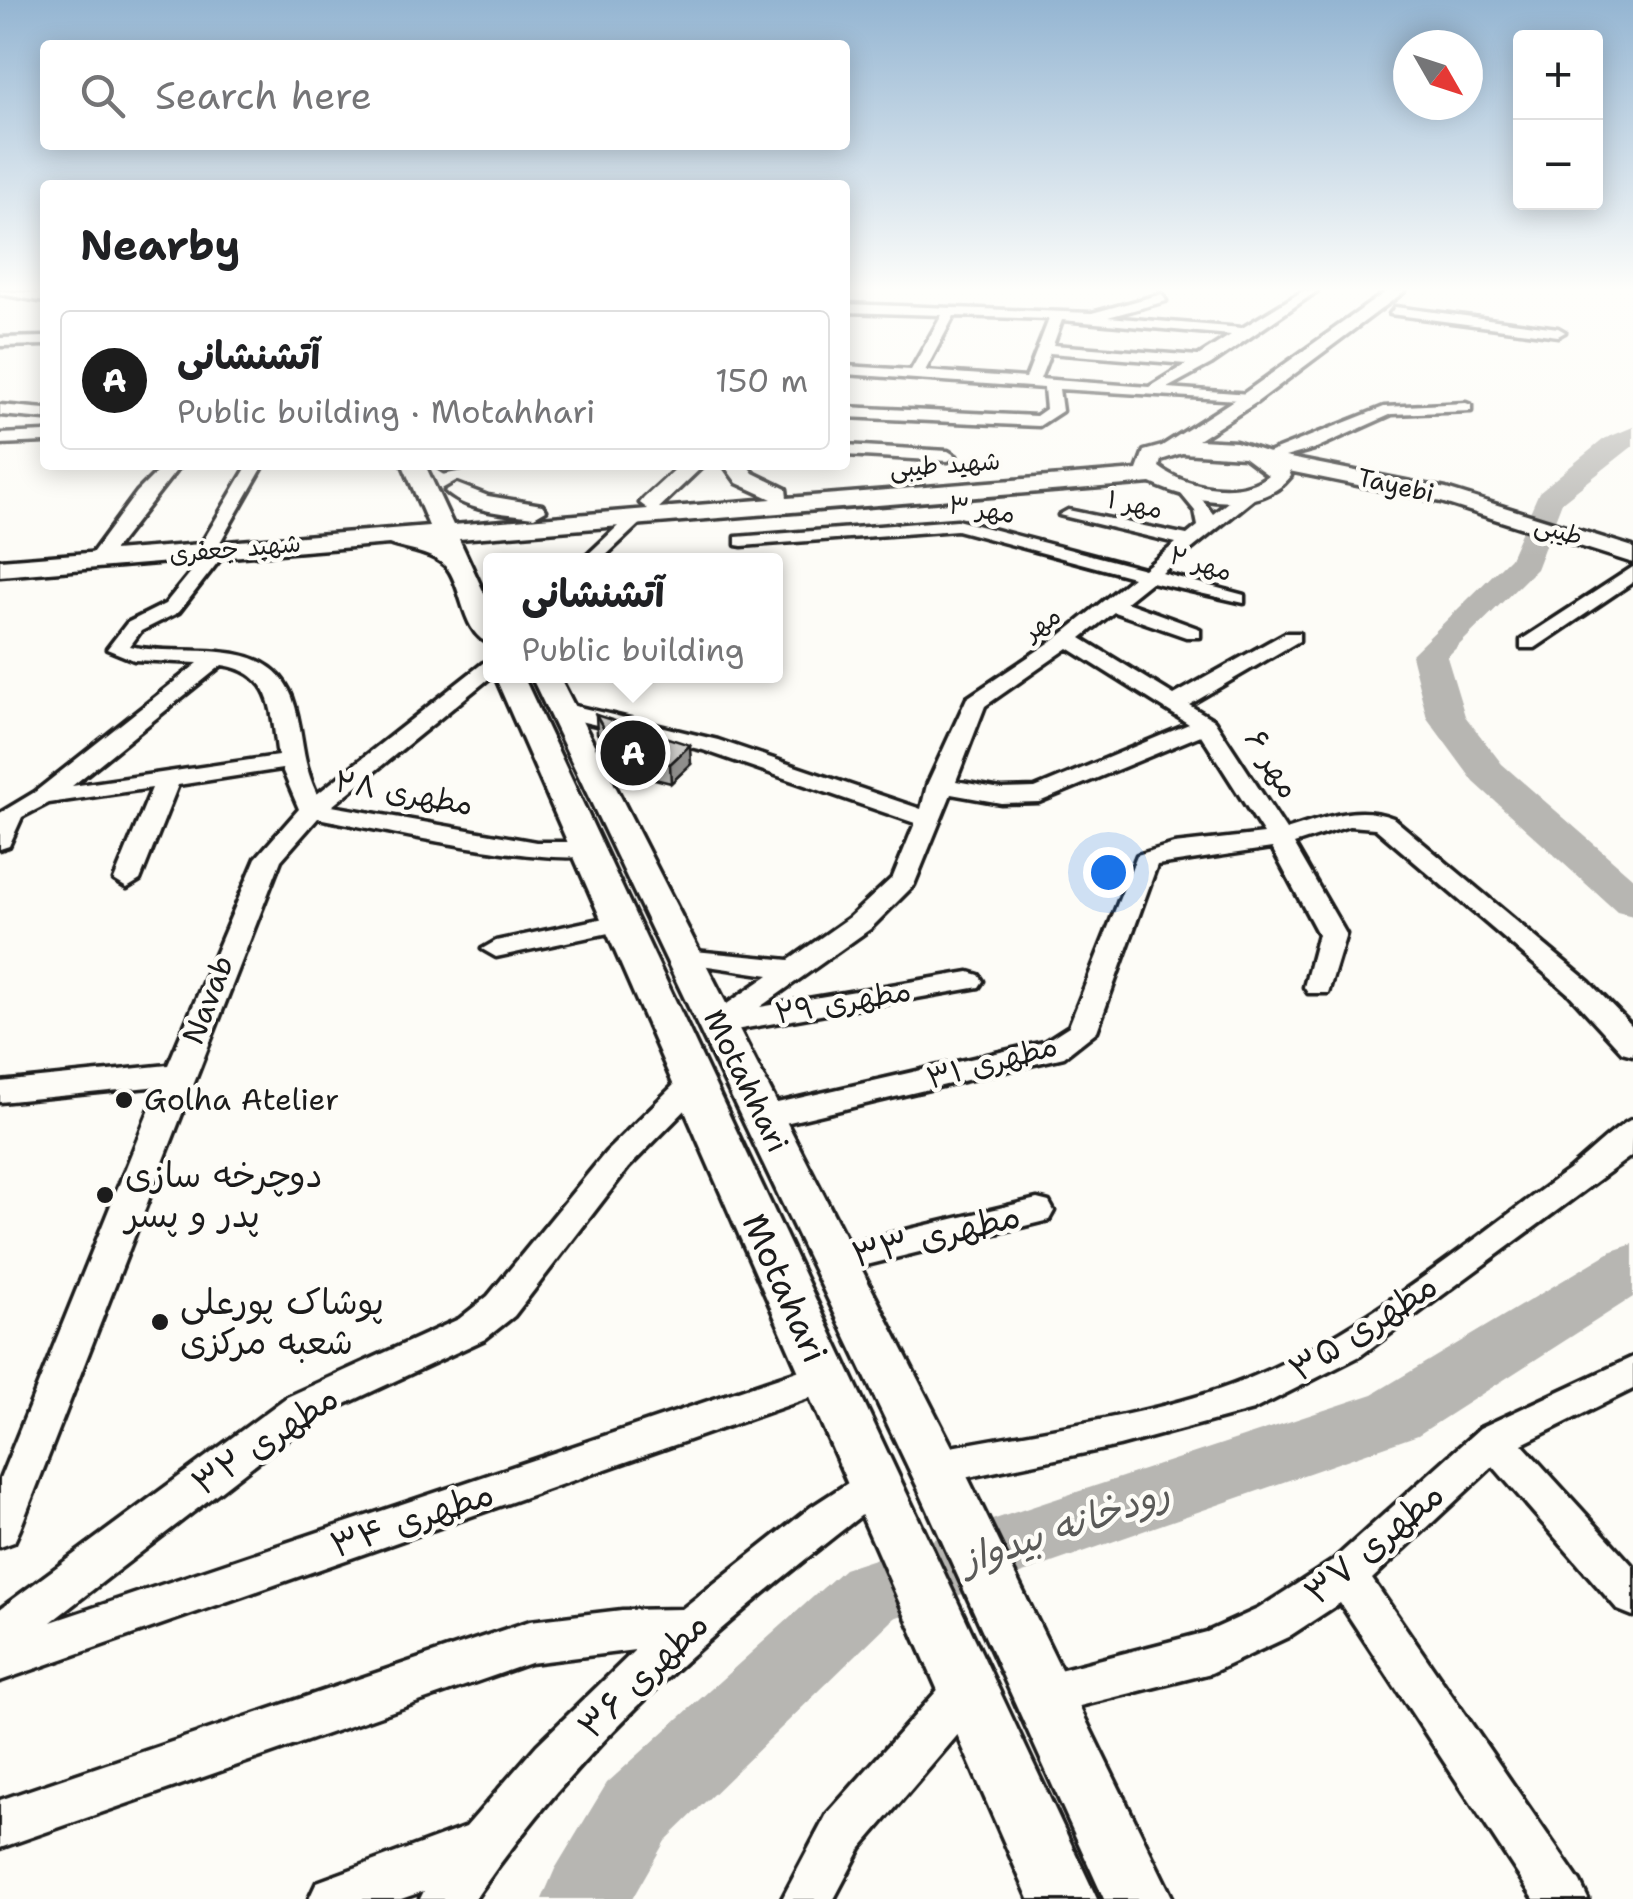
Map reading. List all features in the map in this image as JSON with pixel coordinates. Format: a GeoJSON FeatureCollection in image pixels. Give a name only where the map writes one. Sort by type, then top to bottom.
{"type":"FeatureCollection","features":[{"type":"Feature","properties":{"kind":"street"},"geometry":{"type":"LineString","coordinates":[[997,380],[1250,398]]}},
{"type":"Feature","properties":{"kind":"street"},"geometry":{"type":"LineString","coordinates":[[1154,390],[1173,380]]}},
{"type":"Feature","properties":{"kind":"street"},"geometry":{"type":"LineString","coordinates":[[1199,535],[1204,510],[1157,461],[1278,380]]}},
{"type":"Feature","properties":{"kind":"street"},"geometry":{"type":"LineString","coordinates":[[1185,489],[1228,493],[1329,380]]}},
{"type":"Feature","properties":{"kind":"street"},"geometry":{"type":"LineString","coordinates":[[850,412],[1046,419],[1054,411],[1052,383]]}},
{"type":"Feature","properties":{"kind":"street","name":"مهر"},"geometry":{"type":"LineString","coordinates":[[718,1024],[860,923],[905,880],[939,785],[975,702],[1068,639],[1249,494],[1264,456],[1308,446],[1389,410],[1466,408]]}},
{"type":"Feature","properties":{"kind":"street"},"geometry":{"type":"LineString","coordinates":[[0,410],[40,414]]}},
{"type":"Feature","properties":{"kind":"street"},"geometry":{"type":"LineString","coordinates":[[850,451],[948,467],[957,418]]}},
{"type":"Feature","properties":{"kind":"street"},"geometry":{"type":"LineString","coordinates":[[1208,426],[1218,436],[1264,456]]}},
{"type":"Feature","properties":{"kind":"street"},"geometry":{"type":"LineString","coordinates":[[0,439],[40,437]]}},
{"type":"Feature","properties":{"kind":"street","name":"شهید طیبی"},"geometry":{"type":"LineString","coordinates":[[646,509],[1060,475],[1157,461],[1219,447],[1264,456]]}},
{"type":"Feature","properties":{"kind":"street","name":"Tayebi"},"geometry":{"type":"LineString","coordinates":[[1264,456],[1361,485],[1512,520]]}},
{"type":"Feature","properties":{"kind":"street","name":"شهید طیبی"},"geometry":{"type":"LineString","coordinates":[[457,529],[778,494],[948,467],[1060,475]]}},
{"type":"Feature","properties":{"kind":"street"},"geometry":{"type":"LineString","coordinates":[[96,560],[142,496],[168,470]]}},
{"type":"Feature","properties":{"kind":"street"},"geometry":{"type":"LineString","coordinates":[[212,550],[253,470]]}},
{"type":"Feature","properties":{"kind":"street"},"geometry":{"type":"LineString","coordinates":[[419,470],[443,493],[575,517]]}},
{"type":"Feature","properties":{"kind":"street"},"geometry":{"type":"LineString","coordinates":[[444,470],[443,493],[457,529],[458,563],[483,619]]}},
{"type":"Feature","properties":{"kind":"street"},"geometry":{"type":"LineString","coordinates":[[599,553],[688,470]]}},
{"type":"Feature","properties":{"kind":"street"},"geometry":{"type":"LineString","coordinates":[[740,470],[746,478],[778,494]]}},
{"type":"Feature","properties":{"kind":"street"},"geometry":{"type":"LineString","coordinates":[[332,538],[406,522],[443,493]]}},
{"type":"Feature","properties":{"kind":"street","name":"مهر ۱"},"geometry":{"type":"LineString","coordinates":[[1068,515],[1199,535]]}},
{"type":"Feature","properties":{"kind":"street"},"geometry":{"type":"LineString","coordinates":[[503,553],[520,536],[575,517]]}},
{"type":"Feature","properties":{"kind":"street","name":"طیبی"},"geometry":{"type":"LineString","coordinates":[[1512,520],[1590,545]]}},
{"type":"Feature","properties":{"kind":"street","name":"مهر ۳"},"geometry":{"type":"LineString","coordinates":[[742,541],[957,525],[1150,574]]}},
{"type":"Feature","properties":{"kind":"street"},"geometry":{"type":"LineString","coordinates":[[457,529],[483,557]]}},
{"type":"Feature","properties":{"kind":"street","name":"شهید جعفری"},"geometry":{"type":"LineString","coordinates":[[0,568],[457,529]]}},
{"type":"Feature","properties":{"kind":"street"},"geometry":{"type":"LineString","coordinates":[[332,538],[426,545],[458,563]]}},
{"type":"Feature","properties":{"kind":"street"},"geometry":{"type":"LineString","coordinates":[[1590,545],[1633,555]]}},
{"type":"Feature","properties":{"kind":"street"},"geometry":{"type":"LineString","coordinates":[[1590,545],[1633,564]]}},
{"type":"Feature","properties":{"kind":"street","name":"مطهری ۲۸"},"geometry":{"type":"LineString","coordinates":[[212,550],[172,608],[126,636],[117,649],[218,658],[272,679],[280,694],[290,761],[312,810],[536,850],[591,850]]}},
{"type":"Feature","properties":{"kind":"street"},"geometry":{"type":"LineString","coordinates":[[1528,644],[1633,573]]}},
{"type":"Feature","properties":{"kind":"street","name":"مهر ۲"},"geometry":{"type":"LineString","coordinates":[[1150,574],[1238,600]]}},
{"type":"Feature","properties":{"kind":"street"},"geometry":{"type":"LineString","coordinates":[[1112,604],[1194,632]]}},
{"type":"Feature","properties":{"kind":"street"},"geometry":{"type":"LineString","coordinates":[[1176,702],[1292,637]]}},
{"type":"Feature","properties":{"kind":"street","name":"مهر ۶"},"geometry":{"type":"LineString","coordinates":[[1068,639],[1176,702],[1206,725],[1280,840],[1332,934],[1318,987]]}},
{"type":"Feature","properties":{"kind":"street"},"geometry":{"type":"LineString","coordinates":[[0,841],[12,813],[43,797],[218,658]]}},
{"type":"Feature","properties":{"kind":"street","name":"Navab"},"geometry":{"type":"LineString","coordinates":[[0,1529],[179,1074],[270,858],[312,810],[483,673]]}},
{"type":"Feature","properties":{"kind":"street","name":"Motahari"},"geometry":{"type":"LineString","coordinates":[[514,683],[581,786],[591,850],[824,1377],[1064,1899]]}},
{"type":"Feature","properties":{"kind":"street"},"geometry":{"type":"LineString","coordinates":[[554,693],[929,820]]}},
{"type":"Feature","properties":{"kind":"street","name":"Motahhari"},"geometry":{"type":"LineString","coordinates":[[554,693],[581,786],[684,955],[940,1477]]}},
{"type":"Feature","properties":{"kind":"street"},"geometry":{"type":"LineString","coordinates":[[939,785],[1001,796],[1040,795],[1206,725]]}},
{"type":"Feature","properties":{"kind":"street"},"geometry":{"type":"LineString","coordinates":[[43,797],[290,761]]}},
{"type":"Feature","properties":{"kind":"street"},"geometry":{"type":"LineString","coordinates":[[127,880],[168,779]]}},
{"type":"Feature","properties":{"kind":"street"},"geometry":{"type":"LineString","coordinates":[[1280,840],[1348,818],[1372,818],[1384,824],[1579,988],[1633,1045]]}},
{"type":"Feature","properties":{"kind":"street","name":"مطهری ۳۱"},"geometry":{"type":"LineString","coordinates":[[764,1118],[1053,1050],[1072,1041],[1082,1031],[1146,860],[1174,852],[1280,840]]}},
{"type":"Feature","properties":{"kind":"street"},"geometry":{"type":"LineString","coordinates":[[496,949],[623,922]]}},
{"type":"Feature","properties":{"kind":"street"},"geometry":{"type":"LineString","coordinates":[[684,955],[798,970]]}},
{"type":"Feature","properties":{"kind":"street","name":"مطهری ۲۹"},"geometry":{"type":"LineString","coordinates":[[718,1024],[969,981]]}},
{"type":"Feature","properties":{"kind":"street"},"geometry":{"type":"LineString","coordinates":[[0,1092],[179,1074]]}},
{"type":"Feature","properties":{"kind":"street","name":"مطهری ۳۲"},"geometry":{"type":"LineString","coordinates":[[0,1635],[300,1408],[472,1330],[501,1306],[617,1160],[695,1082]]}},
{"type":"Feature","properties":{"kind":"street","name":"مطهری ۳۵"},"geometry":{"type":"LineString","coordinates":[[940,1477],[1240,1399],[1298,1372],[1347,1346],[1582,1177],[1620,1148],[1633,1130]]}},
{"type":"Feature","properties":{"kind":"street","name":"مطهری ۳۳"},"geometry":{"type":"LineString","coordinates":[[834,1260],[1037,1211]]}},
{"type":"Feature","properties":{"kind":"street","name":"مطهری ۳۷"},"geometry":{"type":"LineString","coordinates":[[1040,1694],[1212,1652],[1272,1623],[1346,1576],[1494,1440],[1633,1372]]}},
{"type":"Feature","properties":{"kind":"street","name":"مطهری ۳۴"},"geometry":{"type":"LineString","coordinates":[[0,1660],[824,1377]]}},
{"type":"Feature","properties":{"kind":"street"},"geometry":{"type":"LineString","coordinates":[[1494,1440],[1633,1596]]}},
{"type":"Feature","properties":{"kind":"street"},"geometry":{"type":"LineString","coordinates":[[940,1477],[1139,1899]]}},
{"type":"Feature","properties":{"kind":"street","name":"مطهری ۳۶"},"geometry":{"type":"LineString","coordinates":[[445,1899],[509,1809],[624,1688],[760,1566],[879,1494]]}},
{"type":"Feature","properties":{"kind":"street"},"geometry":{"type":"LineString","coordinates":[[912,1568],[973,1550]]}},
{"type":"Feature","properties":{"kind":"street"},"geometry":{"type":"LineString","coordinates":[[1346,1576],[1563,1899]]}},
{"type":"Feature","properties":{"kind":"street"},"geometry":{"type":"LineString","coordinates":[[0,1824],[530,1642],[622,1630],[690,1629]]}},
{"type":"Feature","properties":{"kind":"street"},"geometry":{"type":"LineString","coordinates":[[807,1899],[844,1831],[956,1662]]}},
{"type":"Feature","properties":{"kind":"street"},"geometry":{"type":"LineString","coordinates":[[334,1899],[484,1845]]}},
{"type":"Feature","properties":{"kind":"building"},"geometry":{"type":"Polygon","coordinates":[[[596,715],[690,745],[670,764],[616,751],[596,715]]]}},
{"type":"Feature","properties":{"kind":"waterway","name":"رودخانه بیدواز"},"geometry":{"type":"LineString","coordinates":[[1633,435],[1614,445],[1549,498],[1525,562],[1429,655],[1446,718],[1488,773],[1633,902]]}},
{"type":"Feature","properties":{"kind":"waterway","name":"رودخانه بیدواز"},"geometry":{"type":"LineString","coordinates":[[585,1899],[636,1812],[870,1593],[1395,1415],[1633,1267]]}},
{"type":"Feature","properties":{"kind":"place","name":"آتشنشانی"},"geometry":{"type":"Point","coordinates":[633,753]}},
{"type":"Feature","properties":{"kind":"place","name":"Golha Atelier"},"geometry":{"type":"Point","coordinates":[124,1100]}},
{"type":"Feature","properties":{"kind":"place","name":"دوچرخه سازی پدر و پسر"},"geometry":{"type":"Point","coordinates":[105,1195]}},
{"type":"Feature","properties":{"kind":"place","name":"پوشاک پورعلی شعبه مرکزی"},"geometry":{"type":"Point","coordinates":[160,1322]}}]}
